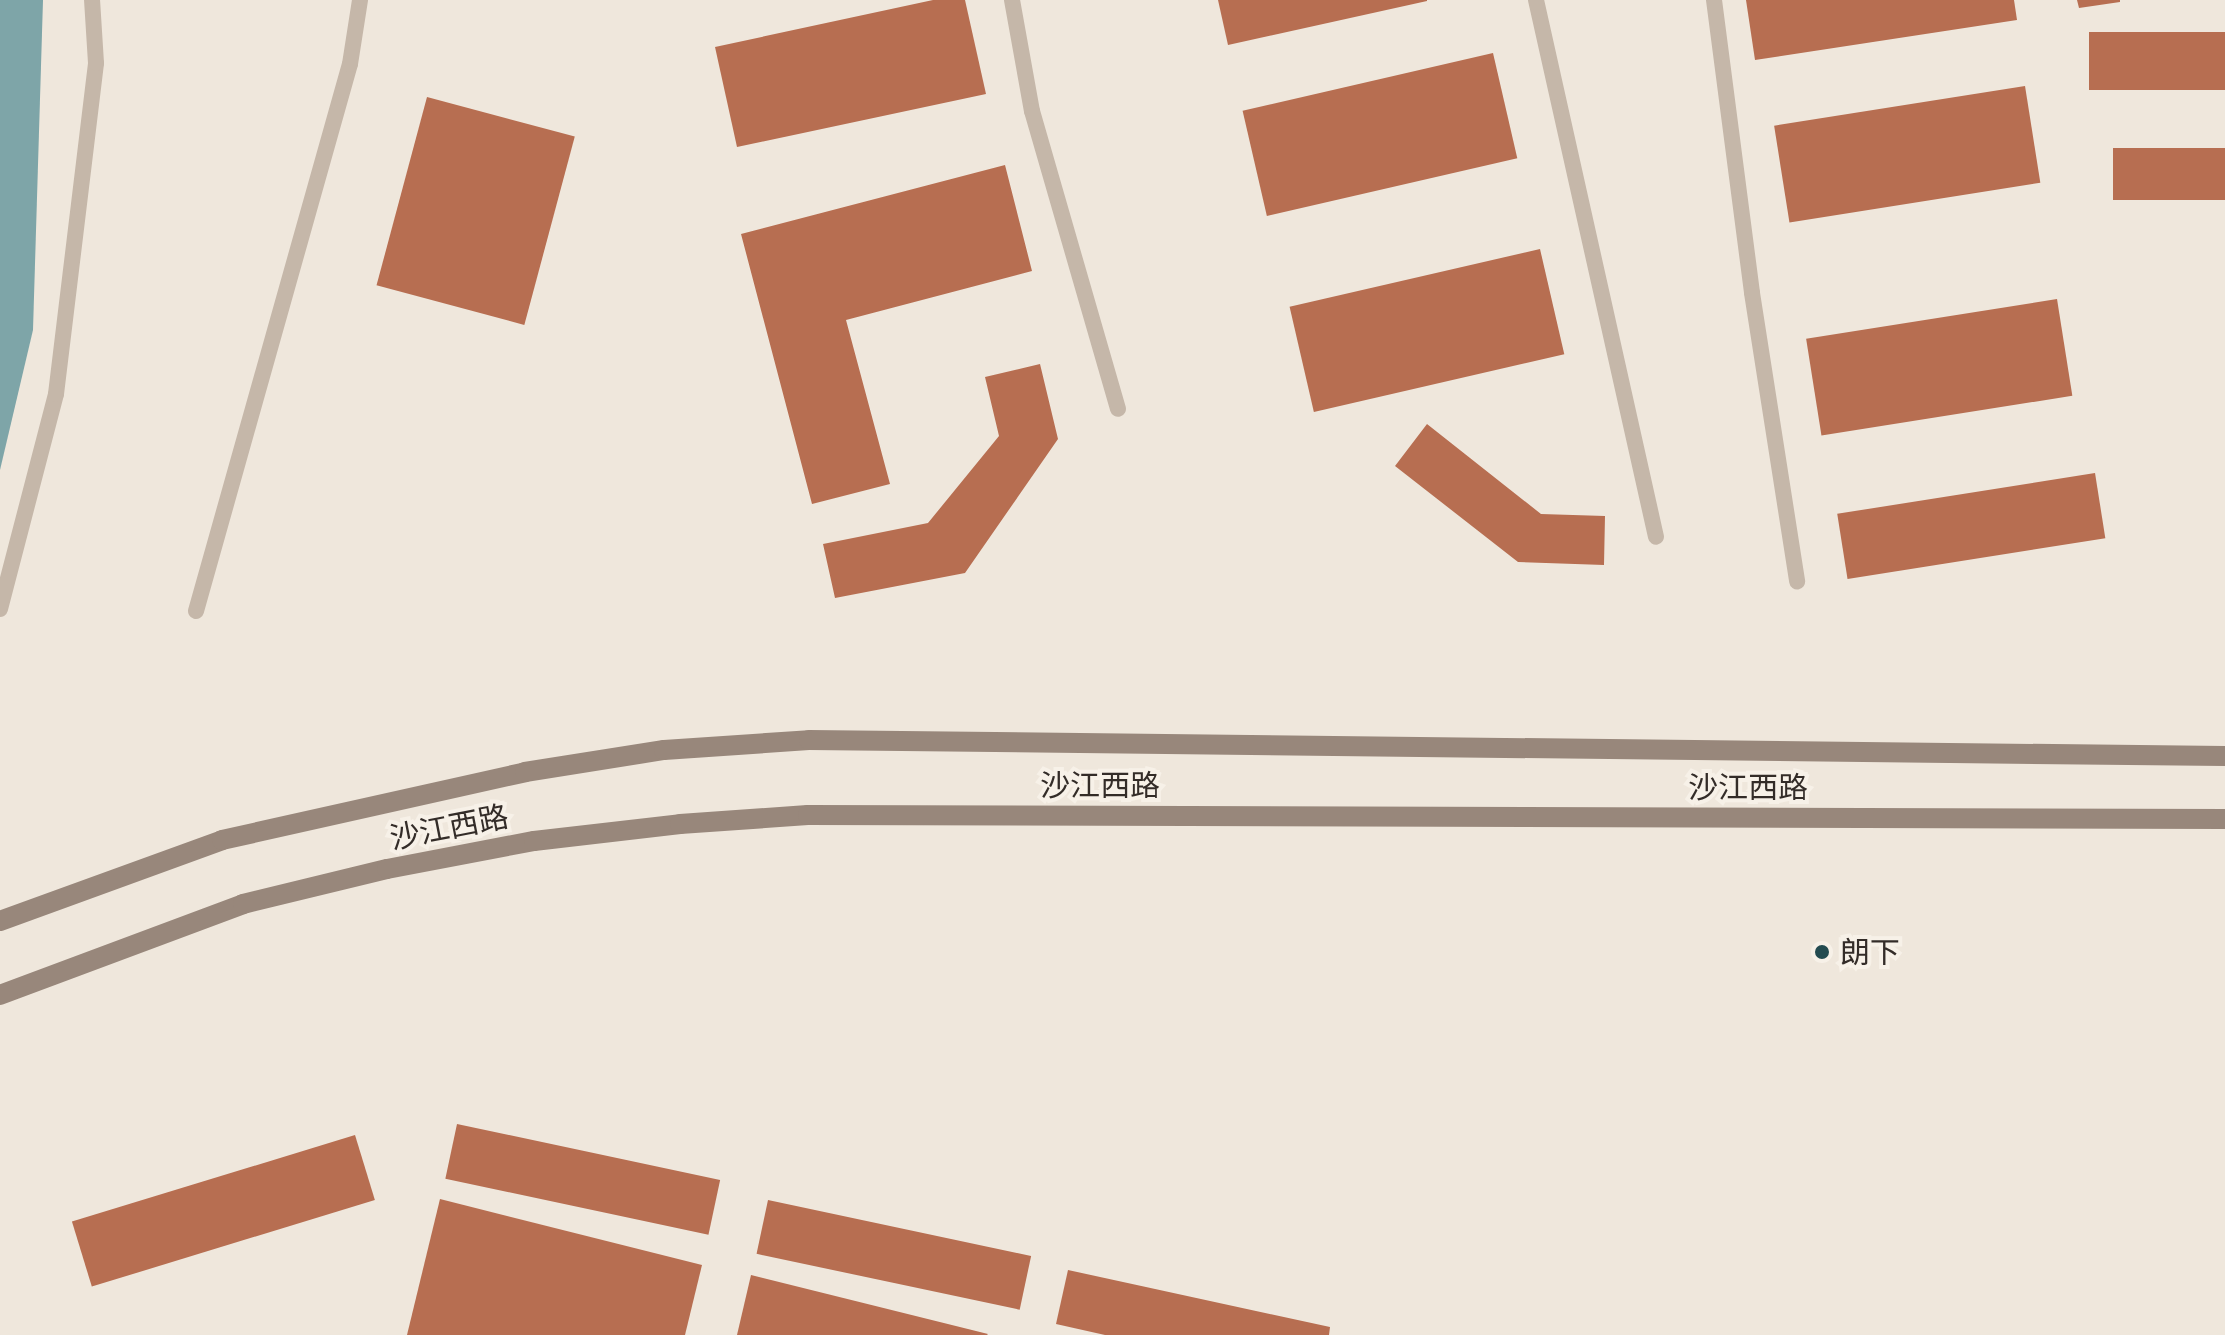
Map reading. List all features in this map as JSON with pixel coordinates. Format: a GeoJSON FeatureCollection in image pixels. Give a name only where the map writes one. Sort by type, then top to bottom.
{"type":"FeatureCollection","features":[{"type":"Feature","properties":{"kind":"street","name":"沙江西路"},"geometry":{"type":"LineString","coordinates":[[0,921],[222,840],[525,772],[664,750],[809,740],[2225,756]]}},
{"type":"Feature","properties":{"kind":"street","name":"沙江西路"},"geometry":{"type":"LineString","coordinates":[[0,995],[243,904],[387,869],[534,841],[808,815],[2225,819]]}},
{"type":"Feature","properties":{"kind":"lane"},"geometry":{"type":"LineString","coordinates":[[0,609],[56,394],[96,63],[92,0]]}},
{"type":"Feature","properties":{"kind":"lane"},"geometry":{"type":"LineString","coordinates":[[196,611],[350,64],[360,0]]}},
{"type":"Feature","properties":{"kind":"lane"},"geometry":{"type":"LineString","coordinates":[[1012,0],[1032,111],[1118,409]]}},
{"type":"Feature","properties":{"kind":"lane"},"geometry":{"type":"LineString","coordinates":[[1536,0],[1656,537]]}},
{"type":"Feature","properties":{"kind":"lane"},"geometry":{"type":"LineString","coordinates":[[1714,0],[1752,293],[1797,582]]}},
{"type":"Feature","properties":{"kind":"water"},"geometry":{"type":"Polygon","coordinates":[[[0,0],[43,0],[33,330],[0,470],[0,0]]]}},
{"type":"Feature","properties":{"kind":"building"},"geometry":{"type":"Polygon","coordinates":[[[933,0],[965,0],[986,94],[737,147],[715,47],[933,0]]]}},
{"type":"Feature","properties":{"kind":"building"},"geometry":{"type":"Polygon","coordinates":[[[1218,0],[1427,0],[1427,1],[1228,45],[1218,0]]]}},
{"type":"Feature","properties":{"kind":"building"},"geometry":{"type":"Polygon","coordinates":[[[1746,0],[2014,0],[2017,20],[1755,60],[1746,0]]]}},
{"type":"Feature","properties":{"kind":"building"},"geometry":{"type":"Polygon","coordinates":[[[2077,0],[2120,0],[2120,2],[2079,8],[2077,0]]]}},
{"type":"Feature","properties":{"kind":"building"},"geometry":{"type":"Polygon","coordinates":[[[2089,32],[2225,32],[2225,90],[2089,90],[2089,32]]]}},
{"type":"Feature","properties":{"kind":"building"},"geometry":{"type":"Polygon","coordinates":[[[1493,53],[1517,158],[1267,216],[1243,111],[1493,53]]]}},
{"type":"Feature","properties":{"kind":"building"},"geometry":{"type":"Polygon","coordinates":[[[2025,86],[2040,183],[1789,223],[1774,126],[2025,86]]]}},
{"type":"Feature","properties":{"kind":"building"},"geometry":{"type":"Polygon","coordinates":[[[427,97],[575,137],[524,325],[377,285],[427,97]]]}},
{"type":"Feature","properties":{"kind":"building"},"geometry":{"type":"Polygon","coordinates":[[[2113,148],[2225,148],[2225,200],[2113,200],[2113,148]]]}},
{"type":"Feature","properties":{"kind":"building"},"geometry":{"type":"Polygon","coordinates":[[[1005,165],[1032,271],[846,320],[890,484],[812,504],[741,234],[1005,165]]]}},
{"type":"Feature","properties":{"kind":"building"},"geometry":{"type":"Polygon","coordinates":[[[1540,249],[1564,354],[1314,412],[1290,307],[1540,249]]]}},
{"type":"Feature","properties":{"kind":"building"},"geometry":{"type":"Polygon","coordinates":[[[2057,299],[2072,396],[1821,436],[1806,339],[2057,299]]]}},
{"type":"Feature","properties":{"kind":"building"},"geometry":{"type":"Polygon","coordinates":[[[1040,364],[1058,439],[965,573],[835,598],[823,544],[928,523],[999,436],[985,377],[1040,364]]]}},
{"type":"Feature","properties":{"kind":"building"},"geometry":{"type":"Polygon","coordinates":[[[1427,424],[1541,514],[1605,516],[1604,565],[1518,562],[1395,466],[1427,424]]]}},
{"type":"Feature","properties":{"kind":"building"},"geometry":{"type":"Polygon","coordinates":[[[2095,473],[2105,538],[1848,579],[1837,514],[2095,473]]]}},
{"type":"Feature","properties":{"kind":"building"},"geometry":{"type":"Polygon","coordinates":[[[457,1124],[720,1180],[708,1235],[445,1179],[457,1124]]]}},
{"type":"Feature","properties":{"kind":"building"},"geometry":{"type":"Polygon","coordinates":[[[355,1135],[375,1200],[92,1287],[72,1222],[355,1135]]]}},
{"type":"Feature","properties":{"kind":"building"},"geometry":{"type":"Polygon","coordinates":[[[440,1199],[702,1265],[685,1335],[407,1335],[440,1199]]]}},
{"type":"Feature","properties":{"kind":"building"},"geometry":{"type":"Polygon","coordinates":[[[768,1200],[1031,1256],[1020,1310],[757,1254],[768,1200]]]}},
{"type":"Feature","properties":{"kind":"building"},"geometry":{"type":"Polygon","coordinates":[[[1068,1270],[1330,1327],[1329,1335],[1105,1335],[1056,1324],[1068,1270]]]}},
{"type":"Feature","properties":{"kind":"building"},"geometry":{"type":"Polygon","coordinates":[[[751,1275],[988,1334],[737,1335],[751,1275]]]}},
{"type":"Feature","properties":{"kind":"place","name":"朗下"},"geometry":{"type":"Point","coordinates":[1822,952]}}]}
